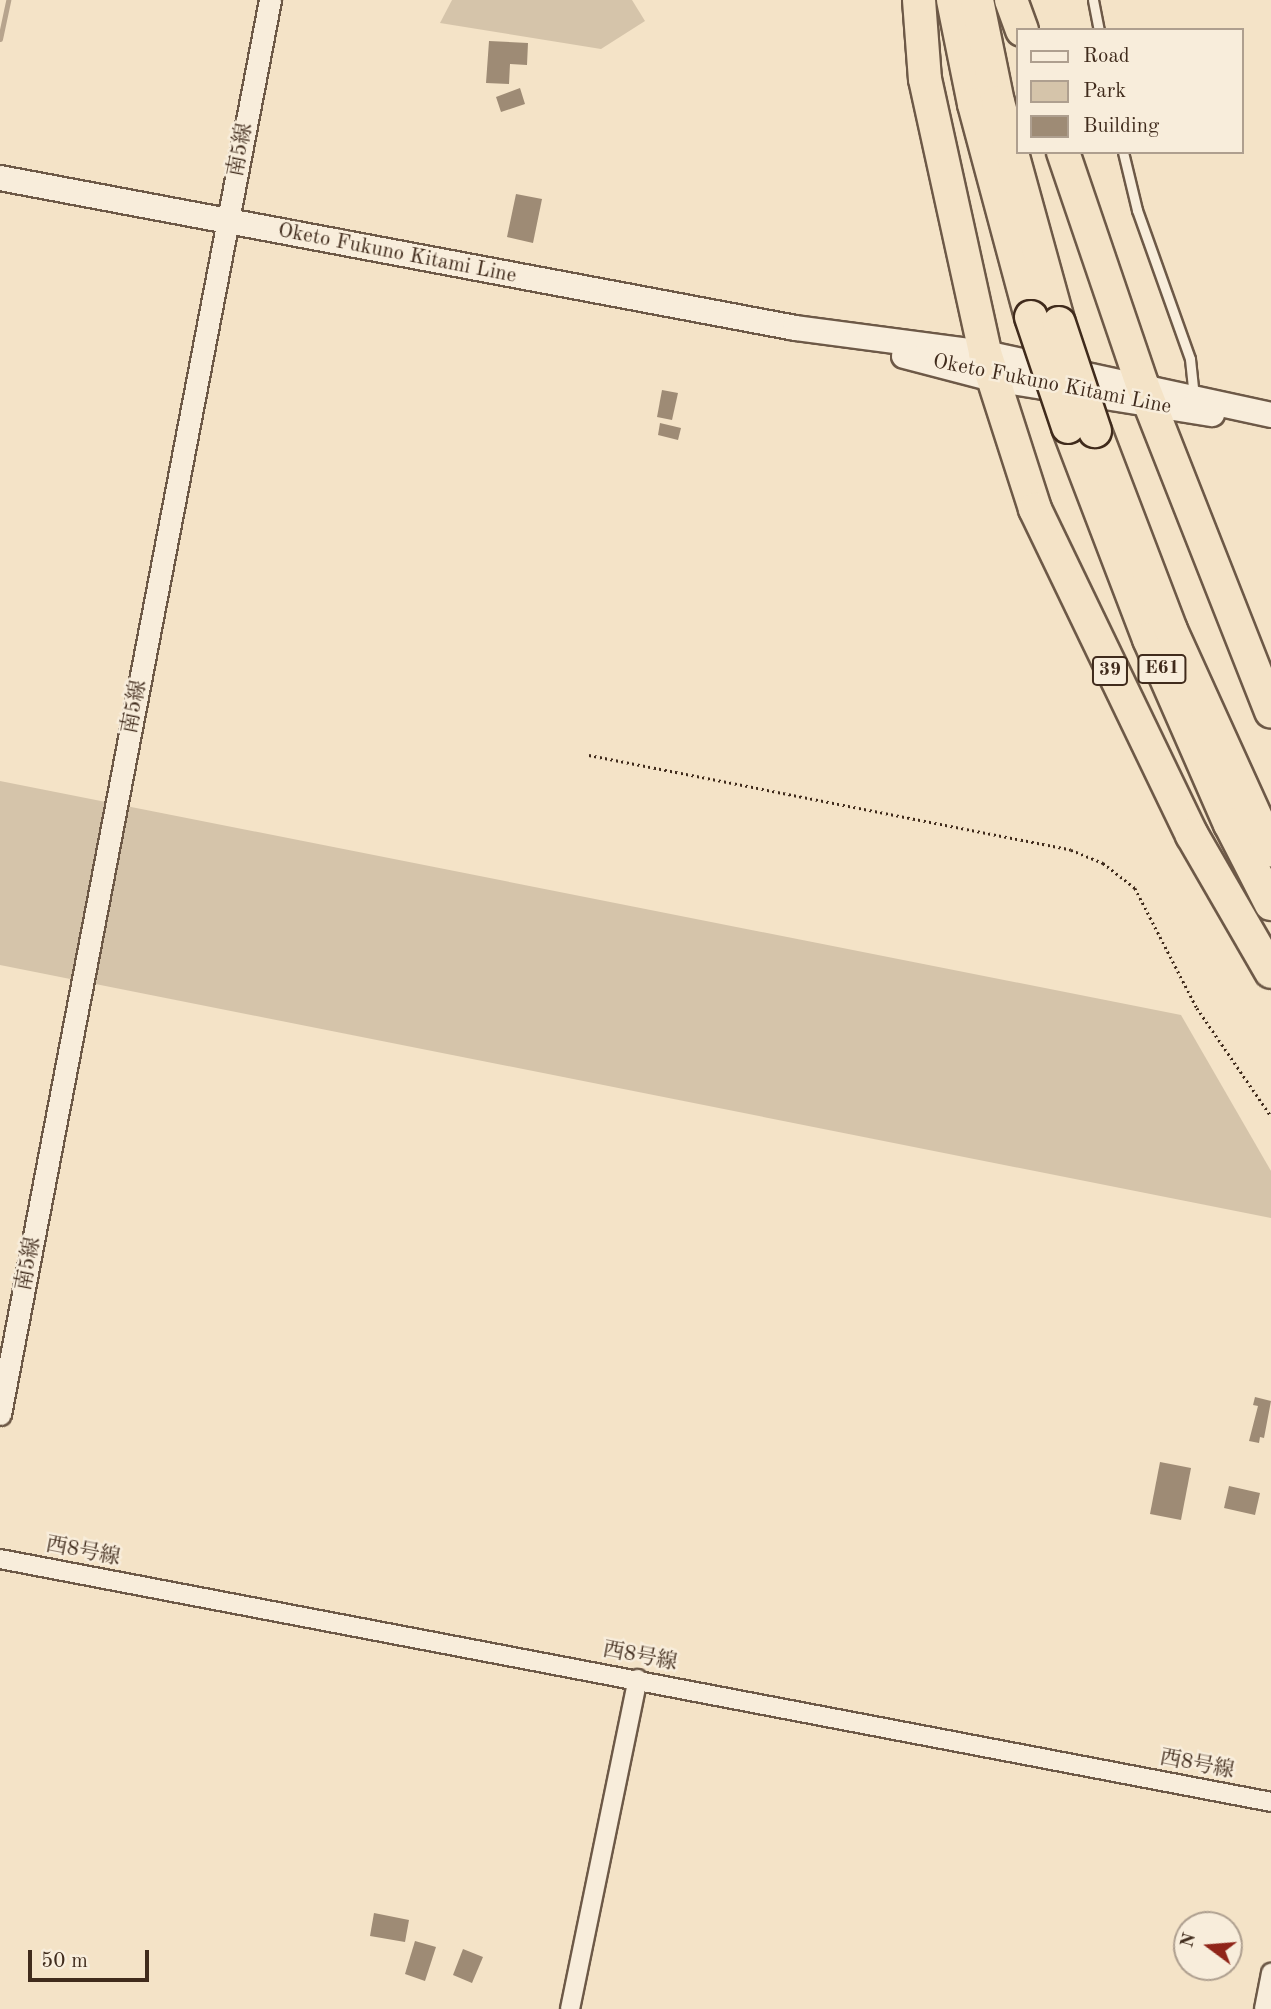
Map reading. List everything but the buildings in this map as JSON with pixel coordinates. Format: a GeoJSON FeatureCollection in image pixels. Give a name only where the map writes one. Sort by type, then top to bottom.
{"type":"FeatureCollection","features":[{"type":"Feature","properties":{"kind":"highway"},"geometry":{"type":"LineString","coordinates":[[919,0],[925,79],[989,366]]}},
{"type":"Feature","properties":{"kind":"highway","name":"E61"},"geometry":{"type":"LineString","coordinates":[[953,0],[974,104],[1149,639],[1230,824],[1271,904]]}},
{"type":"Feature","properties":{"kind":"highway","name":"E61"},"geometry":{"type":"LineString","coordinates":[[977,0],[1045,320]]}},
{"type":"Feature","properties":{"kind":"highway"},"geometry":{"type":"LineString","coordinates":[[1012,0],[1021,28]]}},
{"type":"Feature","properties":{"kind":"highway"},"geometry":{"type":"LineString","coordinates":[[1064,154],[1147,395],[1271,712]]}},
{"type":"Feature","properties":{"kind":"highway","name":"39"},"geometry":{"type":"LineString","coordinates":[[989,366],[1035,509],[1099,649],[1192,835],[1271,972]]}},
{"type":"Feature","properties":{"kind":"highway","name":"E61"},"geometry":{"type":"LineString","coordinates":[[1082,429],[1271,850]]}},
{"type":"Feature","properties":{"kind":"main road","name":"Oketo Fukuno Kitami Line"},"geometry":{"type":"LineString","coordinates":[[0,178],[1147,395],[1271,422]]}},
{"type":"Feature","properties":{"kind":"main road","name":"Oketo Fukuno Kitami Line"},"geometry":{"type":"LineString","coordinates":[[1147,395],[1194,395],[1271,415]]}},
{"type":"Feature","properties":{"kind":"street","name":"南5線"},"geometry":{"type":"LineString","coordinates":[[0,1413],[270,0]]}},
{"type":"Feature","properties":{"kind":"street","name":"西8号線"},"geometry":{"type":"LineString","coordinates":[[0,1559],[1271,1802]]}},
{"type":"Feature","properties":{"kind":"street"},"geometry":{"type":"LineString","coordinates":[[570,2009],[638,1679]]}},
{"type":"Feature","properties":{"kind":"street"},"geometry":{"type":"LineString","coordinates":[[1264,2009],[1271,1973]]}},
{"type":"Feature","properties":{"kind":"lane"},"geometry":{"type":"LineString","coordinates":[[1093,0],[1099,28]]}},
{"type":"Feature","properties":{"kind":"lane"},"geometry":{"type":"LineString","coordinates":[[1123,154],[1137,209],[1190,359],[1194,395]]}},
{"type":"Feature","properties":{"kind":"path"},"geometry":{"type":"LineString","coordinates":[[589,755],[1071,850],[1103,863],[1135,888],[1197,1008],[1271,1116]]}},
{"type":"Feature","properties":{"kind":"green space"},"geometry":{"type":"Polygon","coordinates":[[[452,0],[632,0],[645,21],[601,49],[440,23],[452,0]]]}},
{"type":"Feature","properties":{"kind":"green space"},"geometry":{"type":"Polygon","coordinates":[[[0,781],[1181,1015],[1271,1171],[1271,1218],[0,965],[0,781]]]}},
{"type":"Feature","properties":{"kind":"waterway"},"geometry":{"type":"LineString","coordinates":[[0,39],[8,0]]}}]}
